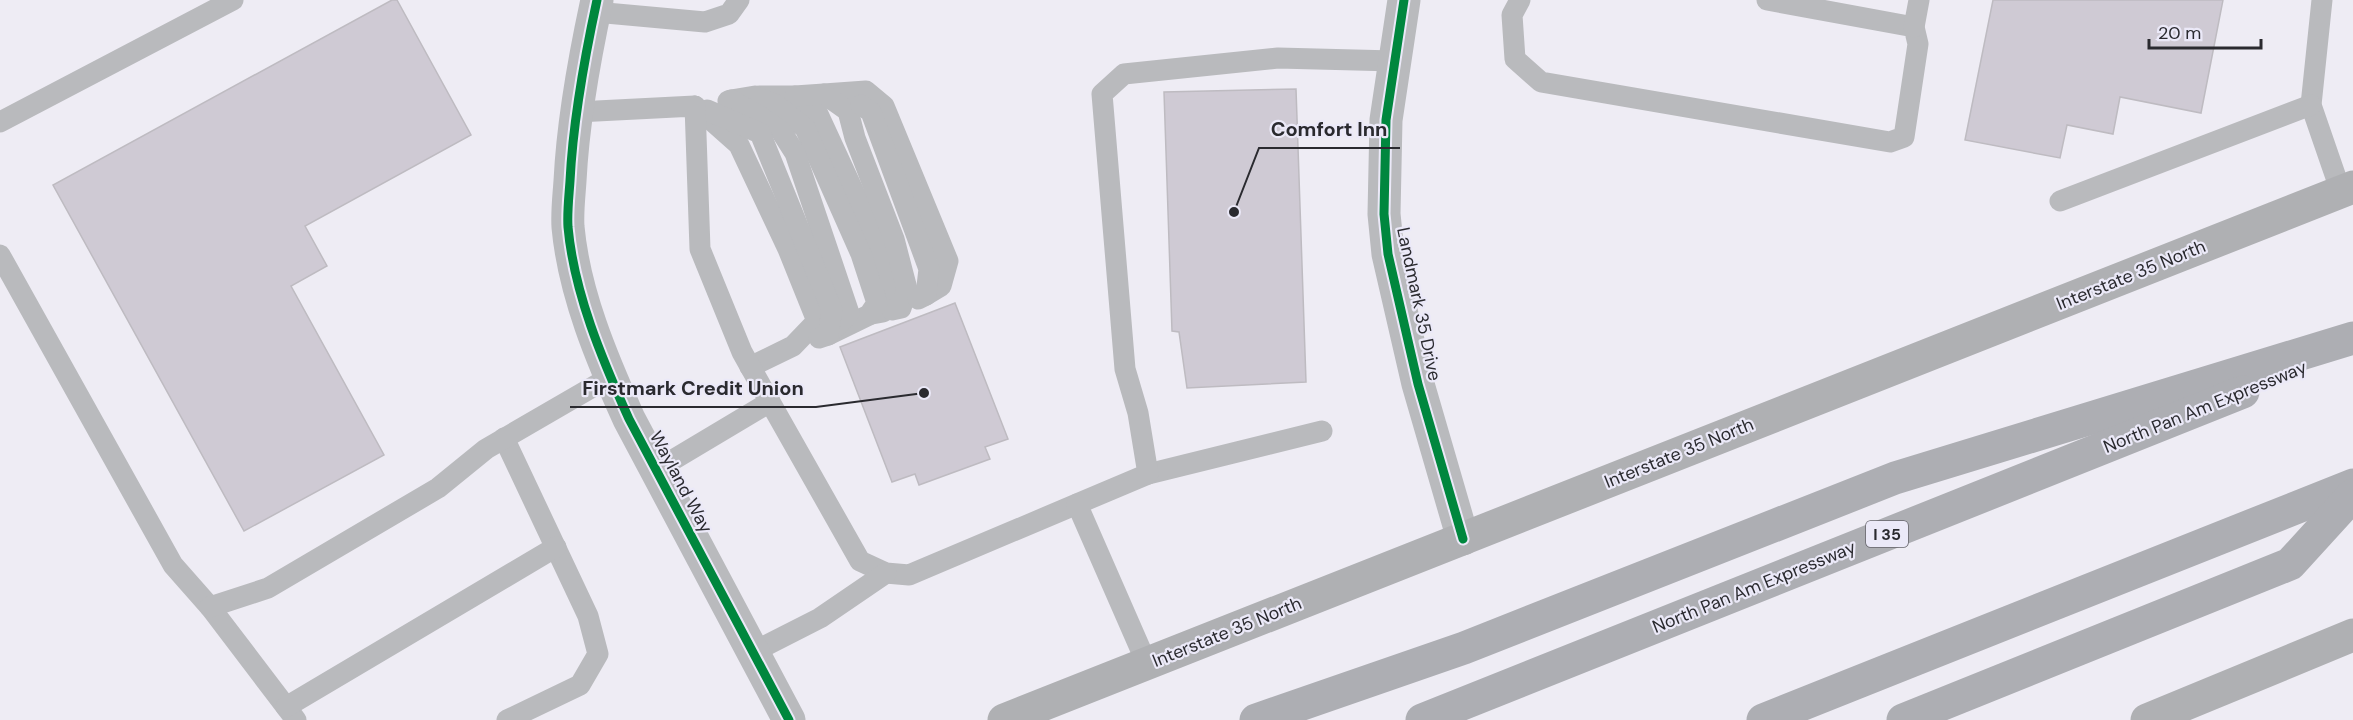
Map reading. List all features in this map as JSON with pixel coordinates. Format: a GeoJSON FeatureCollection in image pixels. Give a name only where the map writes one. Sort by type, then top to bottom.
{"type":"FeatureCollection","features":[{"type":"Feature","properties":{"kind":"highway"},"geometry":{"type":"LineString","coordinates":[[1256,720],[1464,648],[1895,478],[2353,338]]}},
{"type":"Feature","properties":{"kind":"highway","name":"North Pan Am Expressway"},"geometry":{"type":"LineString","coordinates":[[1422,720],[2353,348]]}},
{"type":"Feature","properties":{"kind":"highway"},"geometry":{"type":"LineString","coordinates":[[1763,720],[2353,484]]}},
{"type":"Feature","properties":{"kind":"highway"},"geometry":{"type":"LineString","coordinates":[[1903,720],[2290,564],[2353,495]]}},
{"type":"Feature","properties":{"kind":"main road","name":"Interstate 35 North"},"geometry":{"type":"LineString","coordinates":[[1004,720],[2347,189]]}},
{"type":"Feature","properties":{"kind":"main road"},"geometry":{"type":"LineString","coordinates":[[2147,720],[2353,635]]}},
{"type":"Feature","properties":{"kind":"street","name":"Landmark 35 Drive"},"geometry":{"type":"LineString","coordinates":[[1404,0],[1386,120],[1384,214],[1388,254],[1418,384],[1463,539]]}},
{"type":"Feature","properties":{"kind":"street","name":"Wayland Way"},"geometry":{"type":"LineString","coordinates":[[596,6],[572,144],[568,226],[582,300],[610,377],[629,418],[789,720]]}},
{"type":"Feature","properties":{"kind":"lane"},"geometry":{"type":"LineString","coordinates":[[0,122],[233,0]]}},
{"type":"Feature","properties":{"kind":"lane"},"geometry":{"type":"LineString","coordinates":[[596,6],[705,22],[729,14],[739,0]]}},
{"type":"Feature","properties":{"kind":"lane"},"geometry":{"type":"LineString","coordinates":[[1520,0],[1512,15],[1515,59],[1541,82],[1890,142],[1904,137],[1918,44],[1914,27],[1919,0]]}},
{"type":"Feature","properties":{"kind":"lane"},"geometry":{"type":"LineString","coordinates":[[1767,0],[1914,27]]}},
{"type":"Feature","properties":{"kind":"lane"},"geometry":{"type":"LineString","coordinates":[[2322,0],[2311,105],[2347,189]]}},
{"type":"Feature","properties":{"kind":"lane"},"geometry":{"type":"LineString","coordinates":[[1148,474],[1138,413],[1125,369],[1102,94],[1124,74],[1278,58],[1394,61]]}},
{"type":"Feature","properties":{"kind":"lane"},"geometry":{"type":"LineString","coordinates":[[577,112],[695,106],[755,96],[824,94],[852,99],[872,111],[928,269],[926,295],[828,335],[793,346],[750,367]]}},
{"type":"Feature","properties":{"kind":"lane"},"geometry":{"type":"LineString","coordinates":[[824,94],[848,111],[855,138],[894,239],[907,290],[884,311]]}},
{"type":"Feature","properties":{"kind":"lane"},"geometry":{"type":"LineString","coordinates":[[755,96],[776,105],[805,128],[861,254],[877,303],[884,311]]}},
{"type":"Feature","properties":{"kind":"lane"},"geometry":{"type":"LineString","coordinates":[[795,96],[817,112],[865,216],[893,294],[884,311]]}},
{"type":"Feature","properties":{"kind":"lane"},"geometry":{"type":"LineString","coordinates":[[731,100],[761,117],[780,132],[795,153],[849,313],[828,335]]}},
{"type":"Feature","properties":{"kind":"lane"},"geometry":{"type":"LineString","coordinates":[[2060,201],[2311,105]]}},
{"type":"Feature","properties":{"kind":"lane"},"geometry":{"type":"LineString","coordinates":[[695,106],[760,133],[832,310],[828,335]]}},
{"type":"Feature","properties":{"kind":"lane"},"geometry":{"type":"LineString","coordinates":[[695,106],[740,145],[788,249],[817,321],[793,346]]}},
{"type":"Feature","properties":{"kind":"lane"},"geometry":{"type":"LineString","coordinates":[[695,106],[700,249],[742,352],[861,561],[886,573],[909,575],[1148,474],[1322,431]]}},
{"type":"Feature","properties":{"kind":"lane"},"geometry":{"type":"LineString","coordinates":[[0,255],[173,565],[210,607],[291,713],[556,547]]}},
{"type":"Feature","properties":{"kind":"lane"},"geometry":{"type":"LineString","coordinates":[[210,607],[268,588],[438,488],[486,449],[610,377]]}},
{"type":"Feature","properties":{"kind":"lane"},"geometry":{"type":"LineString","coordinates":[[656,470],[770,402]]}},
{"type":"Feature","properties":{"kind":"lane"},"geometry":{"type":"LineString","coordinates":[[504,438],[588,616],[597,654],[580,685],[507,720]]}},
{"type":"Feature","properties":{"kind":"lane"},"geometry":{"type":"LineString","coordinates":[[1077,504],[1147,664]]}},
{"type":"Feature","properties":{"kind":"lane"},"geometry":{"type":"LineString","coordinates":[[753,652],[820,618],[886,573]]}},
{"type":"Feature","properties":{"kind":"building"},"geometry":{"type":"Polygon","coordinates":[[[392,0],[397,0],[471,135],[305,226],[327,266],[291,286],[384,455],[244,531],[53,185],[392,0]]]}},
{"type":"Feature","properties":{"kind":"building"},"geometry":{"type":"Polygon","coordinates":[[[1993,0],[2223,0],[2201,113],[2120,97],[2113,134],[2067,125],[2060,158],[1965,140],[1993,0]]]}},
{"type":"Feature","properties":{"kind":"building"},"geometry":{"type":"Polygon","coordinates":[[[1296,89],[1306,382],[1187,388],[1179,332],[1172,331],[1164,92],[1296,89]]]}},
{"type":"Feature","properties":{"kind":"building"},"geometry":{"type":"Polygon","coordinates":[[[955,303],[1008,439],[985,447],[990,459],[919,485],[915,474],[892,482],[840,347],[955,303]]]}},
{"type":"Feature","properties":{"kind":"cycle path"},"geometry":{"type":"LineString","coordinates":[[597,0],[580,90],[571,158],[568,221],[576,276],[599,349],[629,419],[789,720]]}},
{"type":"Feature","properties":{"kind":"cycle path"},"geometry":{"type":"LineString","coordinates":[[1404,0],[1386,120],[1384,214],[1388,254],[1418,384],[1463,539]]}},
{"type":"Feature","properties":{"kind":"place","name":"Comfort Inn"},"geometry":{"type":"Point","coordinates":[1234,212]}},
{"type":"Feature","properties":{"kind":"place","name":"Firstmark Credit Union"},"geometry":{"type":"Point","coordinates":[924,393]}}]}
